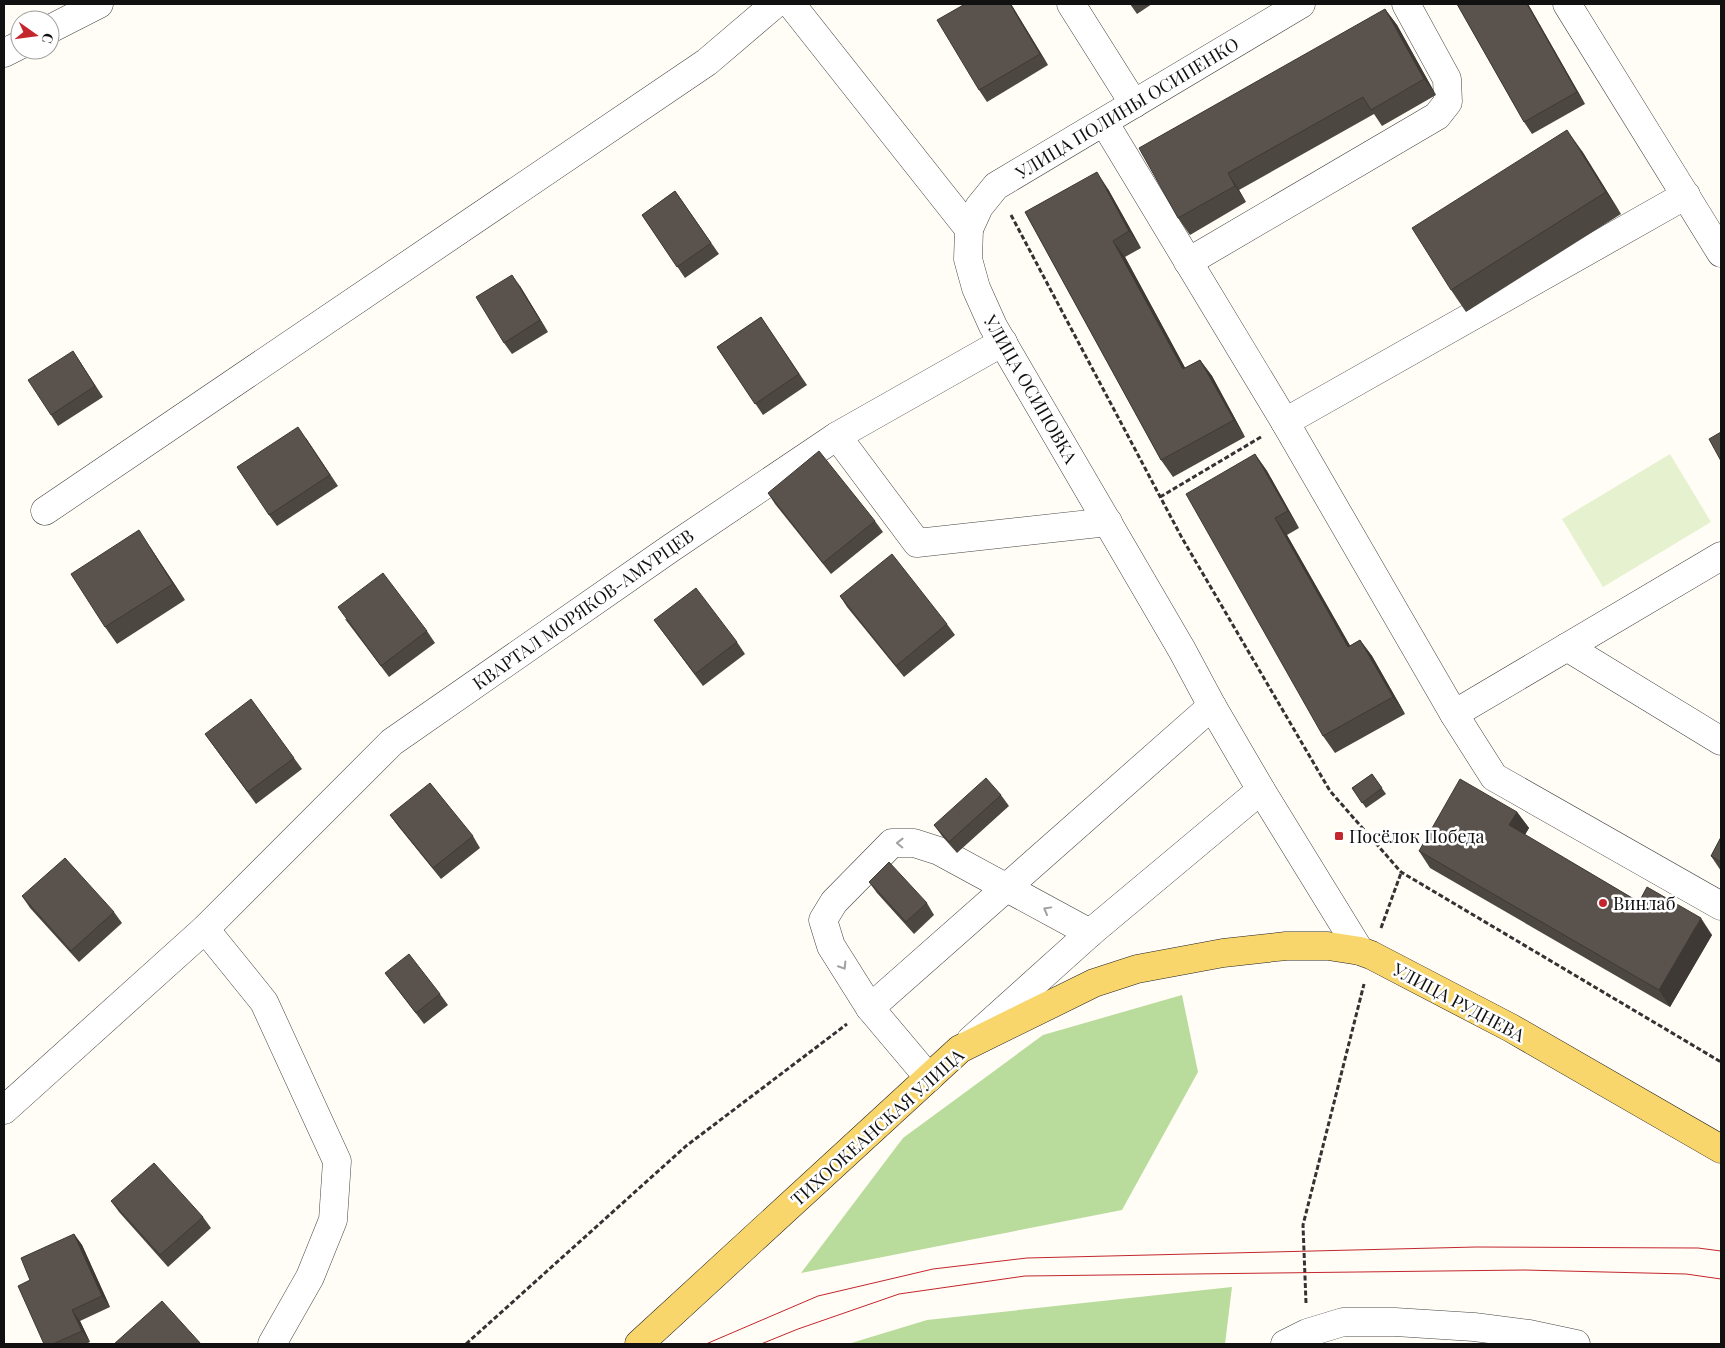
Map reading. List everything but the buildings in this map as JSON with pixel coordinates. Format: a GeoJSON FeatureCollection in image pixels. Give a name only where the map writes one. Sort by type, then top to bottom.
{"type":"FeatureCollection","features":[{"type":"Feature","properties":{"kind":"main road","name":"ТИХООКЕАНСКАЯ УЛИЦА"},"geometry":{"type":"LineString","coordinates":[[639,1344],[960,1049],[1094,984],[1137,969],[1223,952],[1286,946],[1328,946],[1366,953]]}},
{"type":"Feature","properties":{"kind":"main road","name":"УЛИЦА РУДНЕВА"},"geometry":{"type":"LineString","coordinates":[[1366,953],[1510,1028],[1721,1149]]}},
{"type":"Feature","properties":{"kind":"street"},"geometry":{"type":"LineString","coordinates":[[60,24],[99,4]]}},
{"type":"Feature","properties":{"kind":"street"},"geometry":{"type":"LineString","coordinates":[[45,511],[707,62],[774,4]]}},
{"type":"Feature","properties":{"kind":"street"},"geometry":{"type":"LineString","coordinates":[[791,4],[970,230]]}},
{"type":"Feature","properties":{"kind":"street"},"geometry":{"type":"LineString","coordinates":[[1071,4],[1134,104]]}},
{"type":"Feature","properties":{"kind":"street","name":"УЛИЦА ПОЛИНЫ ОСИПЕНКО"},"geometry":{"type":"LineString","coordinates":[[970,230],[979,207],[996,186],[1301,4]]}},
{"type":"Feature","properties":{"kind":"street"},"geometry":{"type":"LineString","coordinates":[[1188,262],[1437,116],[1448,102],[1446,79],[1406,4]]}},
{"type":"Feature","properties":{"kind":"street"},"geometry":{"type":"LineString","coordinates":[[1568,4],[1721,254]]}},
{"type":"Feature","properties":{"kind":"street"},"geometry":{"type":"LineString","coordinates":[[1104,122],[1285,422],[1454,714],[1494,777],[1721,906]]}},
{"type":"Feature","properties":{"kind":"street"},"geometry":{"type":"LineString","coordinates":[[1285,422],[1686,195]]}},
{"type":"Feature","properties":{"kind":"street","name":"УЛИЦА ОСИПОВКА"},"geometry":{"type":"LineString","coordinates":[[970,230],[968,259],[976,288],[992,326],[1108,522],[1261,790]]}},
{"type":"Feature","properties":{"kind":"street","name":"КВАРТАЛ МОРЯКОВ-АМУРЦЕВ"},"geometry":{"type":"LineString","coordinates":[[4,1110],[205,929],[392,742],[671,548],[837,436],[1003,342]]}},
{"type":"Feature","properties":{"kind":"street"},"geometry":{"type":"LineString","coordinates":[[837,436],[916,543],[1108,522]]}},
{"type":"Feature","properties":{"kind":"street"},"geometry":{"type":"LineString","coordinates":[[1454,714],[1721,556]]}},
{"type":"Feature","properties":{"kind":"street"},"geometry":{"type":"LineString","coordinates":[[1567,647],[1721,741]]}},
{"type":"Feature","properties":{"kind":"street"},"geometry":{"type":"LineString","coordinates":[[870,1008],[1212,706]]}},
{"type":"Feature","properties":{"kind":"street"},"geometry":{"type":"LineString","coordinates":[[960,1049],[1090,933],[1261,790],[1366,953]]}},
{"type":"Feature","properties":{"kind":"street"},"geometry":{"type":"LineString","coordinates":[[929,1078],[870,1008],[831,946],[823,920],[834,902],[892,843],[914,843],[939,852],[1090,933]]}},
{"type":"Feature","properties":{"kind":"street"},"geometry":{"type":"LineString","coordinates":[[205,929],[264,1002],[337,1160],[333,1220],[310,1277],[272,1344]]}},
{"type":"Feature","properties":{"kind":"street"},"geometry":{"type":"LineString","coordinates":[[1296,1339],[1343,1322],[1395,1322],[1472,1336],[1529,1334],[1576,1344]]}},
{"type":"Feature","properties":{"kind":"path"},"geometry":{"type":"LineString","coordinates":[[996,186],[1160,496],[1330,791],[1401,872],[1721,1062]]}},
{"type":"Feature","properties":{"kind":"path"},"geometry":{"type":"LineString","coordinates":[[1160,496],[1285,422]]}},
{"type":"Feature","properties":{"kind":"path"},"geometry":{"type":"LineString","coordinates":[[1296,1339],[1303,1226],[1366,953],[1401,872]]}},
{"type":"Feature","properties":{"kind":"path"},"geometry":{"type":"LineString","coordinates":[[466,1344],[686,1146],[843,1026],[870,1008]]}},
{"type":"Feature","properties":{"kind":"green space"},"geometry":{"type":"Polygon","coordinates":[[[1670,454],[1711,522],[1603,587],[1562,519],[1670,454]]]}},
{"type":"Feature","properties":{"kind":"green space"},"geometry":{"type":"Polygon","coordinates":[[[1182,995],[1198,1072],[1122,1210],[801,1273],[903,1138],[1043,1035],[1182,995]]]}},
{"type":"Feature","properties":{"kind":"green space"},"geometry":{"type":"Polygon","coordinates":[[[1232,1287],[1225,1344],[848,1344],[927,1320],[1232,1287]]]}},
{"type":"Feature","properties":{"kind":"tram line"},"geometry":{"type":"LineString","coordinates":[[706,1344],[818,1296],[933,1269],[1027,1258],[1476,1247],[1698,1248],[1721,1251]]}},
{"type":"Feature","properties":{"kind":"tram line"},"geometry":{"type":"LineString","coordinates":[[761,1344],[899,1294],[1025,1276],[1524,1270],[1686,1274],[1721,1279]]}},
{"type":"Feature","properties":{"kind":"place","name":"Посёлок Победа"},"geometry":{"type":"Point","coordinates":[1339,836]}},
{"type":"Feature","properties":{"kind":"place","name":"Винлаб"},"geometry":{"type":"Point","coordinates":[1603,903]}}]}
